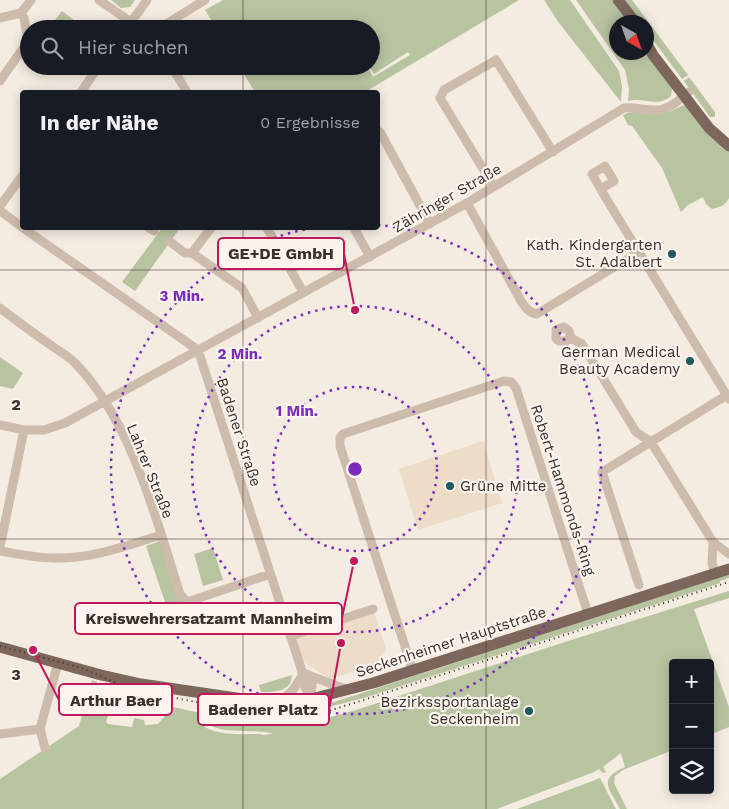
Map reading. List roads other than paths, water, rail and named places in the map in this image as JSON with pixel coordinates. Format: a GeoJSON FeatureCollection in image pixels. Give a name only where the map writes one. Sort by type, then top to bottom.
{"type":"FeatureCollection","features":[{"type":"Feature","properties":{"kind":"main road"},"geometry":{"type":"LineString","coordinates":[[618,0],[630,15]]}},
{"type":"Feature","properties":{"kind":"main road"},"geometry":{"type":"LineString","coordinates":[[654,48],[687,94],[708,128],[729,146]]}},
{"type":"Feature","properties":{"kind":"main road"},"geometry":{"type":"LineString","coordinates":[[654,56],[729,140]]}},
{"type":"Feature","properties":{"kind":"main road","name":"Seckenheimer Hauptstraße"},"geometry":{"type":"LineString","coordinates":[[0,647],[108,677],[171,689],[243,699],[280,701],[312,699],[349,691],[729,569]]}},
{"type":"Feature","properties":{"kind":"street"},"geometry":{"type":"LineString","coordinates":[[0,18],[21,14],[32,0]]}},
{"type":"Feature","properties":{"kind":"street"},"geometry":{"type":"LineString","coordinates":[[99,0],[122,20]]}},
{"type":"Feature","properties":{"kind":"street"},"geometry":{"type":"LineString","coordinates":[[132,20],[147,0]]}},
{"type":"Feature","properties":{"kind":"street"},"geometry":{"type":"LineString","coordinates":[[173,20],[206,0]]}},
{"type":"Feature","properties":{"kind":"street"},"geometry":{"type":"LineString","coordinates":[[21,14],[24,20]]}},
{"type":"Feature","properties":{"kind":"street"},"geometry":{"type":"LineString","coordinates":[[0,81],[20,52]]}},
{"type":"Feature","properties":{"kind":"street"},"geometry":{"type":"LineString","coordinates":[[494,187],[440,98],[444,90],[496,60],[553,152]]}},
{"type":"Feature","properties":{"kind":"street"},"geometry":{"type":"LineString","coordinates":[[82,90],[93,75]]}},
{"type":"Feature","properties":{"kind":"street"},"geometry":{"type":"LineString","coordinates":[[177,75],[186,90]]}},
{"type":"Feature","properties":{"kind":"street","name":"Zähringer Straße"},"geometry":{"type":"LineString","coordinates":[[0,426],[24,430],[44,430],[65,423],[467,204],[624,108],[664,109],[687,94]]}},
{"type":"Feature","properties":{"kind":"street"},"geometry":{"type":"LineString","coordinates":[[380,132],[430,224]]}},
{"type":"Feature","properties":{"kind":"street"},"geometry":{"type":"LineString","coordinates":[[0,206],[20,179]]}},
{"type":"Feature","properties":{"kind":"street"},"geometry":{"type":"LineString","coordinates":[[601,189],[728,397],[602,472],[639,585]]}},
{"type":"Feature","properties":{"kind":"street"},"geometry":{"type":"LineString","coordinates":[[467,204],[521,301],[533,314],[537,314],[639,252]]}},
{"type":"Feature","properties":{"kind":"street"},"geometry":{"type":"LineString","coordinates":[[0,211],[20,225]]}},
{"type":"Feature","properties":{"kind":"street"},"geometry":{"type":"LineString","coordinates":[[27,230],[198,350]]}},
{"type":"Feature","properties":{"kind":"street"},"geometry":{"type":"LineString","coordinates":[[192,254],[210,230]]}},
{"type":"Feature","properties":{"kind":"street"},"geometry":{"type":"LineString","coordinates":[[268,230],[303,292]]}},
{"type":"Feature","properties":{"kind":"street"},"geometry":{"type":"LineString","coordinates":[[355,230],[370,257]]}},
{"type":"Feature","properties":{"kind":"street"},"geometry":{"type":"LineString","coordinates":[[169,241],[185,253],[192,254],[242,288],[258,318]]}},
{"type":"Feature","properties":{"kind":"street","name":"Lahrer Straße"},"geometry":{"type":"LineString","coordinates":[[0,308],[75,363],[93,384],[124,436],[137,466],[180,594],[188,602],[270,574]]}},
{"type":"Feature","properties":{"kind":"street"},"geometry":{"type":"LineString","coordinates":[[571,338],[582,344],[636,432],[651,442],[713,542],[729,554]]}},
{"type":"Feature","properties":{"kind":"street","name":"Badener Straße"},"geometry":{"type":"LineString","coordinates":[[198,350],[290,636],[304,673],[313,689],[312,699]]}},
{"type":"Feature","properties":{"kind":"street","name":"Robert-Hammonds-Ring"},"geometry":{"type":"LineString","coordinates":[[413,671],[340,446],[340,438],[343,434],[381,420],[504,381],[511,382],[516,388],[588,614]]}},
{"type":"Feature","properties":{"kind":"street"},"geometry":{"type":"LineString","coordinates":[[0,547],[24,430]]}},
{"type":"Feature","properties":{"kind":"street"},"geometry":{"type":"LineString","coordinates":[[0,551],[52,559],[72,558],[105,552],[161,534]]}},
{"type":"Feature","properties":{"kind":"street"},"geometry":{"type":"LineString","coordinates":[[713,542],[712,563],[715,574]]}},
{"type":"Feature","properties":{"kind":"street"},"geometry":{"type":"LineString","coordinates":[[290,636],[373,608]]}},
{"type":"Feature","properties":{"kind":"street"},"geometry":{"type":"LineString","coordinates":[[45,748],[40,729],[58,663]]}},
{"type":"Feature","properties":{"kind":"street"},"geometry":{"type":"LineString","coordinates":[[280,701],[292,690],[304,673],[349,691]]}},
{"type":"Feature","properties":{"kind":"street"},"geometry":{"type":"LineString","coordinates":[[0,734],[40,729]]}},
{"type":"Feature","properties":{"kind":"railway"},"geometry":{"type":"LineString","coordinates":[[0,646],[82,668],[130,689],[252,713],[302,715],[328,711],[354,703],[729,582]]}},
{"type":"Feature","properties":{"kind":"place","name":"Kath. Kindergarten St. Adalbert"},"geometry":{"type":"Point","coordinates":[672,254]}},
{"type":"Feature","properties":{"kind":"place","name":"GE+DE GmbH"},"geometry":{"type":"Point","coordinates":[355,310]}},
{"type":"Feature","properties":{"kind":"place","name":"German Medical Beauty Academy"},"geometry":{"type":"Point","coordinates":[690,361]}},
{"type":"Feature","properties":{"kind":"place","name":"Grüne Mitte"},"geometry":{"type":"Point","coordinates":[450,486]}},
{"type":"Feature","properties":{"kind":"place","name":"Kreiswehrersatzamt Mannheim"},"geometry":{"type":"Point","coordinates":[354,561]}},
{"type":"Feature","properties":{"kind":"place","name":"Badener Platz"},"geometry":{"type":"Point","coordinates":[341,643]}},
{"type":"Feature","properties":{"kind":"place","name":"Arthur Baer"},"geometry":{"type":"Point","coordinates":[33,650]}},
{"type":"Feature","properties":{"kind":"place","name":"Bezirkssportanlage Seckenheim"},"geometry":{"type":"Point","coordinates":[529,711]}}]}
